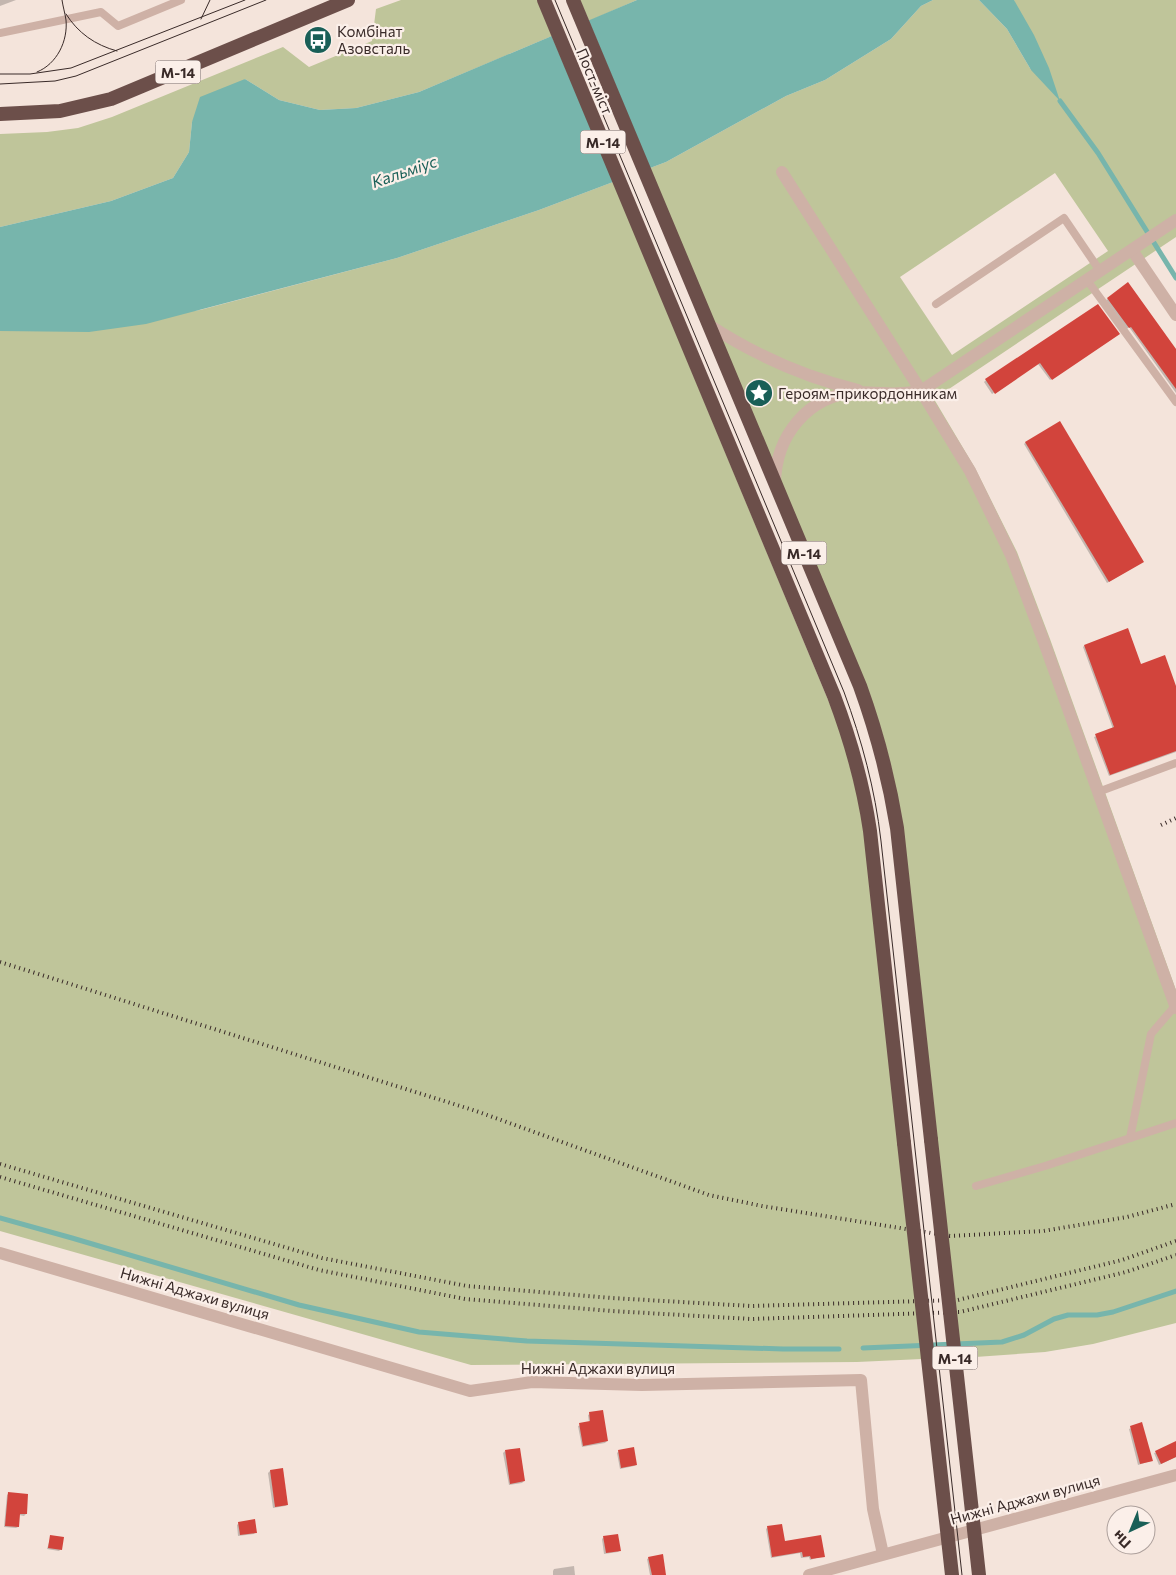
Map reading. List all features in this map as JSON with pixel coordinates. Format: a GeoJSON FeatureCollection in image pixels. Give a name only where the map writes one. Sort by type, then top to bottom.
{"type":"FeatureCollection","features":[{"type":"Feature","properties":{"kind":"highway","name":"М-14"},"geometry":{"type":"LineString","coordinates":[[0,114],[60,111],[111,99],[348,0]]}},
{"type":"Feature","properties":{"kind":"highway","name":"Пост-міст"},"geometry":{"type":"LineString","coordinates":[[544,0],[841,712],[859,771],[871,842],[952,1575]]}},
{"type":"Feature","properties":{"kind":"highway","name":"Пост-міст"},"geometry":{"type":"LineString","coordinates":[[573,0],[709,325]]}},
{"type":"Feature","properties":{"kind":"highway","name":"М-14"},"geometry":{"type":"LineString","coordinates":[[709,325],[860,686],[873,720],[891,792],[898,839],[979,1575]]}},
{"type":"Feature","properties":{"kind":"street"},"geometry":{"type":"LineString","coordinates":[[782,172],[922,391],[970,471],[1011,554],[1176,1007]]}},
{"type":"Feature","properties":{"kind":"street"},"geometry":{"type":"LineString","coordinates":[[775,483],[782,444],[797,421],[818,404],[830,398],[856,392],[896,393],[922,391],[1176,220]]}},
{"type":"Feature","properties":{"kind":"street"},"geometry":{"type":"LineString","coordinates":[[1135,248],[1176,315]]}},
{"type":"Feature","properties":{"kind":"street"},"geometry":{"type":"LineString","coordinates":[[709,325],[752,351],[782,365],[821,380],[870,392]]}},
{"type":"Feature","properties":{"kind":"street","name":"Нижні Аджахи вулиця"},"geometry":{"type":"LineString","coordinates":[[0,1253],[470,1391],[532,1382],[642,1385],[861,1380],[873,1509],[883,1554]]}},
{"type":"Feature","properties":{"kind":"street","name":"Нижні Аджахи вулиця"},"geometry":{"type":"LineString","coordinates":[[809,1575],[1176,1475]]}},
{"type":"Feature","properties":{"kind":"lane"},"geometry":{"type":"LineString","coordinates":[[0,33],[101,12],[118,26],[181,0]]}},
{"type":"Feature","properties":{"kind":"lane"},"geometry":{"type":"LineString","coordinates":[[936,304],[1064,218],[1100,271]]}},
{"type":"Feature","properties":{"kind":"lane"},"geometry":{"type":"LineString","coordinates":[[1087,280],[1176,402]]}},
{"type":"Feature","properties":{"kind":"lane"},"geometry":{"type":"LineString","coordinates":[[1098,792],[1176,763]]}},
{"type":"Feature","properties":{"kind":"lane"},"geometry":{"type":"LineString","coordinates":[[1130,1138],[1151,1034],[1176,1007]]}},
{"type":"Feature","properties":{"kind":"lane"},"geometry":{"type":"LineString","coordinates":[[976,1186],[1046,1166],[1176,1123]]}},
{"type":"Feature","properties":{"kind":"green space"},"geometry":{"type":"Polygon","coordinates":[[[401,0],[537,0],[552,36],[419,92],[356,108],[320,110],[279,100],[245,79],[192,122],[189,152],[173,178],[111,201],[0,227],[0,134],[47,132],[78,128],[112,117],[283,47],[309,67],[372,41],[376,9],[401,0]]]}},
{"type":"Feature","properties":{"kind":"green space"},"geometry":{"type":"Polygon","coordinates":[[[580,0],[637,0],[589,21],[580,0]]]}},
{"type":"Feature","properties":{"kind":"green space"},"geometry":{"type":"Polygon","coordinates":[[[933,0],[979,0],[1007,29],[1031,70],[1014,0],[1176,0],[1176,237],[934,399],[975,468],[1017,552],[1176,990],[1176,1323],[1093,1344],[1045,1352],[961,1358],[904,838],[889,760],[879,722],[865,683],[650,168],[666,162],[786,96],[825,80],[891,39],[921,6],[933,0]],[[1055,173],[900,277],[952,355],[1108,251],[1055,173]]]}},
{"type":"Feature","properties":{"kind":"green space"},"geometry":{"type":"Polygon","coordinates":[[[613,182],[841,731],[858,798],[864,832],[922,1359],[857,1362],[471,1365],[0,1231],[0,331],[37,330],[200,310],[397,258],[539,210],[613,182]]]}},
{"type":"Feature","properties":{"kind":"water","name":"Кальміус"},"geometry":{"type":"Polygon","coordinates":[[[637,0],[933,0],[921,6],[891,39],[825,80],[786,96],[666,162],[539,210],[397,258],[146,324],[89,332],[0,331],[0,227],[111,201],[173,178],[189,152],[192,122],[200,97],[245,79],[279,100],[320,110],[356,108],[419,92],[637,0]]]}},
{"type":"Feature","properties":{"kind":"water"},"geometry":{"type":"Polygon","coordinates":[[[979,0],[1014,0],[1034,35],[1049,68],[1060,101],[1031,70],[1007,29],[979,0]]]}},
{"type":"Feature","properties":{"kind":"pier"},"geometry":{"type":"Polygon","coordinates":[[[588,19],[651,170],[614,184],[551,34],[588,19]]]}},
{"type":"Feature","properties":{"kind":"building"},"geometry":{"type":"Polygon","coordinates":[[[1128,282],[1176,349],[1176,389],[1131,327],[1129,328],[1107,298],[1128,282]]]}},
{"type":"Feature","properties":{"kind":"building"},"geometry":{"type":"Polygon","coordinates":[[[1098,304],[1120,334],[1052,380],[1040,363],[995,394],[985,379],[1098,304]]]}},
{"type":"Feature","properties":{"kind":"building"},"geometry":{"type":"Polygon","coordinates":[[[1060,421],[1144,562],[1109,582],[1025,442],[1060,421]]]}},
{"type":"Feature","properties":{"kind":"building"},"geometry":{"type":"Polygon","coordinates":[[[1128,628],[1141,664],[1165,655],[1176,686],[1176,751],[1110,775],[1095,734],[1114,727],[1084,645],[1128,628]]]}},
{"type":"Feature","properties":{"kind":"building"},"geometry":{"type":"Polygon","coordinates":[[[603,1410],[608,1441],[583,1446],[579,1423],[590,1421],[589,1412],[603,1410]]]}},
{"type":"Feature","properties":{"kind":"building"},"geometry":{"type":"Polygon","coordinates":[[[1142,1422],[1153,1461],[1140,1464],[1130,1426],[1142,1422]]]}},
{"type":"Feature","properties":{"kind":"building"},"geometry":{"type":"Polygon","coordinates":[[[1176,1441],[1176,1457],[1161,1464],[1155,1451],[1176,1441]]]}},
{"type":"Feature","properties":{"kind":"building"},"geometry":{"type":"Polygon","coordinates":[[[634,1447],[637,1465],[621,1468],[618,1450],[634,1447]]]}},
{"type":"Feature","properties":{"kind":"building"},"geometry":{"type":"Polygon","coordinates":[[[520,1448],[525,1481],[510,1484],[505,1450],[520,1448]]]}},
{"type":"Feature","properties":{"kind":"building"},"geometry":{"type":"Polygon","coordinates":[[[283,1468],[288,1505],[275,1507],[270,1470],[283,1468]]]}},
{"type":"Feature","properties":{"kind":"building"},"geometry":{"type":"Polygon","coordinates":[[[8,1492],[28,1494],[27,1514],[20,1514],[19,1527],[5,1526],[8,1492]]]}},
{"type":"Feature","properties":{"kind":"building"},"geometry":{"type":"Polygon","coordinates":[[[255,1519],[257,1533],[240,1535],[238,1522],[255,1519]]]}},
{"type":"Feature","properties":{"kind":"building"},"geometry":{"type":"Polygon","coordinates":[[[782,1524],[785,1541],[821,1535],[825,1557],[811,1559],[810,1556],[803,1557],[802,1552],[772,1557],[767,1526],[782,1524]]]}},
{"type":"Feature","properties":{"kind":"building"},"geometry":{"type":"Polygon","coordinates":[[[618,1534],[621,1551],[606,1553],[603,1536],[618,1534]]]}},
{"type":"Feature","properties":{"kind":"building"},"geometry":{"type":"Polygon","coordinates":[[[50,1535],[64,1537],[62,1550],[48,1548],[50,1535]]]}},
{"type":"Feature","properties":{"kind":"building"},"geometry":{"type":"Polygon","coordinates":[[[663,1554],[666,1575],[652,1575],[648,1557],[663,1554]]]}},
{"type":"Feature","properties":{"kind":"waterway"},"geometry":{"type":"LineString","coordinates":[[1060,101],[1098,153],[1176,278]]}},
{"type":"Feature","properties":{"kind":"waterway"},"geometry":{"type":"LineString","coordinates":[[0,1218],[299,1305],[419,1332],[527,1341],[839,1349]]}},
{"type":"Feature","properties":{"kind":"waterway"},"geometry":{"type":"LineString","coordinates":[[863,1348],[1002,1342],[1024,1335],[1054,1319],[1068,1315],[1097,1315],[1113,1312],[1176,1291]]}},
{"type":"Feature","properties":{"kind":"tram line"},"geometry":{"type":"LineString","coordinates":[[37,72],[55,58],[63,44],[66,20],[62,0]]}},
{"type":"Feature","properties":{"kind":"tram line"},"geometry":{"type":"LineString","coordinates":[[201,19],[210,0]]}},
{"type":"Feature","properties":{"kind":"tram line"},"geometry":{"type":"LineString","coordinates":[[0,74],[30,74],[71,68],[245,0]]}},
{"type":"Feature","properties":{"kind":"tram line"},"geometry":{"type":"LineString","coordinates":[[0,84],[55,81],[76,76],[266,0]]}},
{"type":"Feature","properties":{"kind":"tram line"},"geometry":{"type":"LineString","coordinates":[[555,0],[844,692],[867,765],[881,841],[962,1575]]}},
{"type":"Feature","properties":{"kind":"tram line"},"geometry":{"type":"LineString","coordinates":[[66,14],[76,27],[94,42],[117,51]]}},
{"type":"Feature","properties":{"kind":"railway"},"geometry":{"type":"LineString","coordinates":[[1161,825],[1176,818]]}},
{"type":"Feature","properties":{"kind":"railway"},"geometry":{"type":"LineString","coordinates":[[0,962],[476,1111],[709,1195],[762,1206],[950,1236],[1043,1231],[1127,1217],[1176,1204]]}},
{"type":"Feature","properties":{"kind":"railway"},"geometry":{"type":"LineString","coordinates":[[0,1164],[322,1258],[467,1286],[612,1298],[751,1306],[958,1300],[1122,1260],[1176,1241]]}},
{"type":"Feature","properties":{"kind":"railway"},"geometry":{"type":"LineString","coordinates":[[0,1177],[319,1270],[465,1299],[612,1311],[751,1319],[960,1312],[1126,1272],[1176,1255]]}},
{"type":"Feature","properties":{"kind":"place","name":"Комбінат Азовсталь"},"geometry":{"type":"Point","coordinates":[318,40]}},
{"type":"Feature","properties":{"kind":"place","name":"Героям-прикордонникам"},"geometry":{"type":"Point","coordinates":[759,393]}}]}
